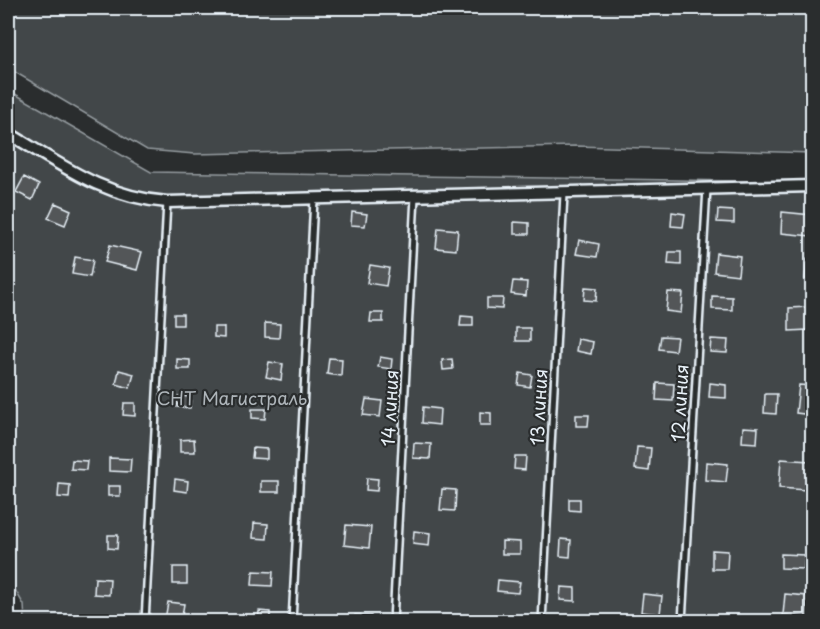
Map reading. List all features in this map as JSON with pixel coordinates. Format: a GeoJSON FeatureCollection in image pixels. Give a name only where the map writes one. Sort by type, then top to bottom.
{"type":"FeatureCollection","features":[{"type":"Feature","properties":{"kind":"street"},"geometry":{"type":"LineString","coordinates":[[8,133],[95,184],[131,198],[167,202],[564,194],[707,187],[813,186]]}},
{"type":"Feature","properties":{"kind":"lane","name":"12 линия"},"geometry":{"type":"LineString","coordinates":[[682,621],[707,187]]}},
{"type":"Feature","properties":{"kind":"lane","name":"13 линия"},"geometry":{"type":"LineString","coordinates":[[542,621],[564,194]]}},
{"type":"Feature","properties":{"kind":"lane","name":"14 линия"},"geometry":{"type":"LineString","coordinates":[[393,621],[416,196]]}},
{"type":"Feature","properties":{"kind":"lane"},"geometry":{"type":"LineString","coordinates":[[292,621],[314,199]]}},
{"type":"Feature","properties":{"kind":"lane"},"geometry":{"type":"LineString","coordinates":[[145,621],[167,202]]}},
{"type":"Feature","properties":{"kind":"green space"},"geometry":{"type":"Polygon","coordinates":[[[8,8],[812,8],[812,153],[576,146],[195,154],[147,150],[8,68],[8,8]]]}},
{"type":"Feature","properties":{"kind":"green space","name":"СНТ Магистраль"},"geometry":{"type":"Polygon","coordinates":[[[8,90],[151,172],[812,182],[812,621],[25,621],[24,605],[8,578],[8,90]]]}},
{"type":"Feature","properties":{"kind":"building"},"geometry":{"type":"Polygon","coordinates":[[[24,177],[39,185],[32,200],[16,192],[24,177]]]}},
{"type":"Feature","properties":{"kind":"building"},"geometry":{"type":"Polygon","coordinates":[[[55,203],[71,210],[65,225],[48,218],[55,203]]]}},
{"type":"Feature","properties":{"kind":"building"},"geometry":{"type":"Polygon","coordinates":[[[718,210],[734,211],[734,223],[717,222],[718,210]]]}},
{"type":"Feature","properties":{"kind":"building"},"geometry":{"type":"Polygon","coordinates":[[[352,212],[367,214],[365,226],[351,225],[352,212]]]}},
{"type":"Feature","properties":{"kind":"building"},"geometry":{"type":"Polygon","coordinates":[[[672,212],[685,214],[683,227],[671,226],[672,212]]]}},
{"type":"Feature","properties":{"kind":"building"},"geometry":{"type":"Polygon","coordinates":[[[782,212],[812,215],[811,236],[781,233],[782,212]]]}},
{"type":"Feature","properties":{"kind":"building"},"geometry":{"type":"Polygon","coordinates":[[[514,222],[529,223],[529,234],[514,234],[514,222]]]}},
{"type":"Feature","properties":{"kind":"building"},"geometry":{"type":"Polygon","coordinates":[[[438,228],[458,230],[456,250],[436,248],[438,228]]]}},
{"type":"Feature","properties":{"kind":"building"},"geometry":{"type":"Polygon","coordinates":[[[579,240],[599,244],[597,257],[576,254],[579,240]]]}},
{"type":"Feature","properties":{"kind":"building"},"geometry":{"type":"Polygon","coordinates":[[[110,245],[142,252],[137,270],[105,262],[110,245]]]}},
{"type":"Feature","properties":{"kind":"building"},"geometry":{"type":"Polygon","coordinates":[[[669,252],[681,252],[681,265],[668,264],[669,252]]]}},
{"type":"Feature","properties":{"kind":"building"},"geometry":{"type":"Polygon","coordinates":[[[716,253],[740,256],[738,275],[714,272],[716,253]]]}},
{"type":"Feature","properties":{"kind":"building"},"geometry":{"type":"Polygon","coordinates":[[[75,257],[93,260],[90,277],[72,274],[75,257]]]}},
{"type":"Feature","properties":{"kind":"building"},"geometry":{"type":"Polygon","coordinates":[[[807,259],[812,259],[812,280],[805,279],[807,259]]]}},
{"type":"Feature","properties":{"kind":"building"},"geometry":{"type":"Polygon","coordinates":[[[370,265],[389,268],[386,286],[367,283],[370,265]]]}},
{"type":"Feature","properties":{"kind":"building"},"geometry":{"type":"Polygon","coordinates":[[[513,281],[527,282],[526,296],[511,294],[513,281]]]}},
{"type":"Feature","properties":{"kind":"building"},"geometry":{"type":"Polygon","coordinates":[[[585,287],[597,288],[596,301],[584,300],[585,287]]]}},
{"type":"Feature","properties":{"kind":"building"},"geometry":{"type":"Polygon","coordinates":[[[668,292],[683,293],[681,313],[666,311],[668,292]]]}},
{"type":"Feature","properties":{"kind":"building"},"geometry":{"type":"Polygon","coordinates":[[[712,296],[732,297],[732,310],[712,309],[712,296]]]}},
{"type":"Feature","properties":{"kind":"building"},"geometry":{"type":"Polygon","coordinates":[[[487,298],[503,298],[502,309],[487,308],[487,298]]]}},
{"type":"Feature","properties":{"kind":"building"},"geometry":{"type":"Polygon","coordinates":[[[808,307],[808,330],[789,331],[789,308],[808,307]]]}},
{"type":"Feature","properties":{"kind":"building"},"geometry":{"type":"Polygon","coordinates":[[[371,313],[383,313],[383,322],[370,322],[371,313]]]}},
{"type":"Feature","properties":{"kind":"building"},"geometry":{"type":"Polygon","coordinates":[[[174,314],[183,314],[183,325],[174,325],[174,314]]]}},
{"type":"Feature","properties":{"kind":"building"},"geometry":{"type":"Polygon","coordinates":[[[461,316],[473,317],[473,326],[460,326],[461,316]]]}},
{"type":"Feature","properties":{"kind":"building"},"geometry":{"type":"Polygon","coordinates":[[[265,323],[280,324],[279,338],[265,337],[265,323]]]}},
{"type":"Feature","properties":{"kind":"building"},"geometry":{"type":"Polygon","coordinates":[[[214,327],[224,327],[224,338],[214,337],[214,327]]]}},
{"type":"Feature","properties":{"kind":"building"},"geometry":{"type":"Polygon","coordinates":[[[516,328],[530,328],[530,341],[516,341],[516,328]]]}},
{"type":"Feature","properties":{"kind":"building"},"geometry":{"type":"Polygon","coordinates":[[[661,336],[677,337],[675,351],[659,349],[661,336]]]}},
{"type":"Feature","properties":{"kind":"building"},"geometry":{"type":"Polygon","coordinates":[[[578,339],[593,342],[591,354],[576,351],[578,339]]]}},
{"type":"Feature","properties":{"kind":"building"},"geometry":{"type":"Polygon","coordinates":[[[711,339],[728,340],[727,353],[710,352],[711,339]]]}},
{"type":"Feature","properties":{"kind":"building"},"geometry":{"type":"Polygon","coordinates":[[[380,357],[392,359],[391,369],[378,367],[380,357]]]}},
{"type":"Feature","properties":{"kind":"building"},"geometry":{"type":"Polygon","coordinates":[[[329,358],[342,359],[341,376],[327,374],[329,358]]]}},
{"type":"Feature","properties":{"kind":"building"},"geometry":{"type":"Polygon","coordinates":[[[177,359],[190,360],[190,369],[177,369],[177,359]]]}},
{"type":"Feature","properties":{"kind":"building"},"geometry":{"type":"Polygon","coordinates":[[[452,359],[453,369],[443,370],[442,360],[452,359]]]}},
{"type":"Feature","properties":{"kind":"building"},"geometry":{"type":"Polygon","coordinates":[[[269,362],[283,364],[281,380],[266,377],[269,362]]]}},
{"type":"Feature","properties":{"kind":"building"},"geometry":{"type":"Polygon","coordinates":[[[119,370],[134,374],[130,388],[116,384],[119,370]]]}},
{"type":"Feature","properties":{"kind":"building"},"geometry":{"type":"Polygon","coordinates":[[[520,373],[532,375],[530,387],[518,385],[520,373]]]}},
{"type":"Feature","properties":{"kind":"building"},"geometry":{"type":"Polygon","coordinates":[[[657,383],[674,384],[673,401],[656,400],[657,383]]]}},
{"type":"Feature","properties":{"kind":"building"},"geometry":{"type":"Polygon","coordinates":[[[710,383],[726,385],[726,398],[709,397],[710,383]]]}},
{"type":"Feature","properties":{"kind":"building"},"geometry":{"type":"Polygon","coordinates":[[[799,385],[812,386],[812,415],[796,413],[799,385]]]}},
{"type":"Feature","properties":{"kind":"building"},"geometry":{"type":"Polygon","coordinates":[[[765,394],[777,394],[776,414],[764,413],[765,394]]]}},
{"type":"Feature","properties":{"kind":"building"},"geometry":{"type":"Polygon","coordinates":[[[178,396],[191,397],[190,408],[177,407],[178,396]]]}},
{"type":"Feature","properties":{"kind":"building"},"geometry":{"type":"Polygon","coordinates":[[[366,399],[382,401],[380,417],[363,415],[366,399]]]}},
{"type":"Feature","properties":{"kind":"building"},"geometry":{"type":"Polygon","coordinates":[[[124,403],[135,403],[135,416],[123,415],[124,403]]]}},
{"type":"Feature","properties":{"kind":"building"},"geometry":{"type":"Polygon","coordinates":[[[423,407],[440,409],[439,425],[422,423],[423,407]]]}},
{"type":"Feature","properties":{"kind":"building"},"geometry":{"type":"Polygon","coordinates":[[[252,409],[266,409],[265,419],[252,418],[252,409]]]}},
{"type":"Feature","properties":{"kind":"building"},"geometry":{"type":"Polygon","coordinates":[[[480,412],[491,413],[491,425],[480,425],[480,412]]]}},
{"type":"Feature","properties":{"kind":"building"},"geometry":{"type":"Polygon","coordinates":[[[576,415],[589,415],[588,426],[576,426],[576,415]]]}},
{"type":"Feature","properties":{"kind":"building"},"geometry":{"type":"Polygon","coordinates":[[[743,427],[758,428],[757,443],[742,442],[743,427]]]}},
{"type":"Feature","properties":{"kind":"building"},"geometry":{"type":"Polygon","coordinates":[[[194,439],[195,452],[180,452],[180,440],[194,439]]]}},
{"type":"Feature","properties":{"kind":"building"},"geometry":{"type":"Polygon","coordinates":[[[414,443],[431,444],[430,459],[413,458],[414,443]]]}},
{"type":"Feature","properties":{"kind":"building"},"geometry":{"type":"Polygon","coordinates":[[[637,447],[651,448],[649,471],[635,469],[637,447]]]}},
{"type":"Feature","properties":{"kind":"building"},"geometry":{"type":"Polygon","coordinates":[[[253,448],[267,449],[267,459],[252,458],[253,448]]]}},
{"type":"Feature","properties":{"kind":"building"},"geometry":{"type":"Polygon","coordinates":[[[515,456],[526,456],[525,470],[514,469],[515,456]]]}},
{"type":"Feature","properties":{"kind":"building"},"geometry":{"type":"Polygon","coordinates":[[[109,458],[131,459],[130,472],[109,471],[109,458]]]}},
{"type":"Feature","properties":{"kind":"building"},"geometry":{"type":"Polygon","coordinates":[[[781,459],[809,461],[806,490],[779,488],[781,459]]]}},
{"type":"Feature","properties":{"kind":"building"},"geometry":{"type":"Polygon","coordinates":[[[72,460],[87,461],[86,470],[71,469],[72,460]]]}},
{"type":"Feature","properties":{"kind":"building"},"geometry":{"type":"Polygon","coordinates":[[[706,462],[728,464],[726,482],[705,480],[706,462]]]}},
{"type":"Feature","properties":{"kind":"building"},"geometry":{"type":"Polygon","coordinates":[[[367,478],[378,479],[377,491],[366,490],[367,478]]]}},
{"type":"Feature","properties":{"kind":"building"},"geometry":{"type":"Polygon","coordinates":[[[175,479],[188,481],[187,492],[174,490],[175,479]]]}},
{"type":"Feature","properties":{"kind":"building"},"geometry":{"type":"Polygon","coordinates":[[[261,481],[279,481],[279,492],[261,492],[261,481]]]}},
{"type":"Feature","properties":{"kind":"building"},"geometry":{"type":"Polygon","coordinates":[[[59,484],[70,485],[69,498],[58,497],[59,484]]]}},
{"type":"Feature","properties":{"kind":"building"},"geometry":{"type":"Polygon","coordinates":[[[108,486],[120,486],[120,496],[108,496],[108,486]]]}},
{"type":"Feature","properties":{"kind":"building"},"geometry":{"type":"Polygon","coordinates":[[[442,489],[456,490],[455,511],[440,510],[442,489]]]}},
{"type":"Feature","properties":{"kind":"building"},"geometry":{"type":"Polygon","coordinates":[[[569,499],[580,499],[580,511],[569,510],[569,499]]]}},
{"type":"Feature","properties":{"kind":"building"},"geometry":{"type":"Polygon","coordinates":[[[254,523],[268,524],[267,539],[253,538],[254,523]]]}},
{"type":"Feature","properties":{"kind":"building"},"geometry":{"type":"Polygon","coordinates":[[[346,525],[371,527],[369,548],[344,545],[346,525]]]}},
{"type":"Feature","properties":{"kind":"building"},"geometry":{"type":"Polygon","coordinates":[[[414,531],[430,533],[429,546],[413,544],[414,531]]]}},
{"type":"Feature","properties":{"kind":"building"},"geometry":{"type":"Polygon","coordinates":[[[108,535],[118,535],[117,549],[108,548],[108,535]]]}},
{"type":"Feature","properties":{"kind":"building"},"geometry":{"type":"Polygon","coordinates":[[[561,539],[571,540],[570,557],[560,556],[561,539]]]}},
{"type":"Feature","properties":{"kind":"building"},"geometry":{"type":"Polygon","coordinates":[[[502,541],[520,542],[520,554],[502,554],[502,541]]]}},
{"type":"Feature","properties":{"kind":"building"},"geometry":{"type":"Polygon","coordinates":[[[712,550],[728,551],[727,569],[712,569],[712,550]]]}},
{"type":"Feature","properties":{"kind":"building"},"geometry":{"type":"Polygon","coordinates":[[[781,554],[805,555],[804,569],[781,568],[781,554]]]}},
{"type":"Feature","properties":{"kind":"building"},"geometry":{"type":"Polygon","coordinates":[[[173,567],[187,567],[187,584],[173,584],[173,567]]]}},
{"type":"Feature","properties":{"kind":"building"},"geometry":{"type":"Polygon","coordinates":[[[253,571],[273,572],[272,586],[252,585],[253,571]]]}},
{"type":"Feature","properties":{"kind":"building"},"geometry":{"type":"Polygon","coordinates":[[[95,578],[110,579],[109,595],[94,594],[95,578]]]}},
{"type":"Feature","properties":{"kind":"building"},"geometry":{"type":"Polygon","coordinates":[[[498,580],[520,582],[518,593],[497,591],[498,580]]]}},
{"type":"Feature","properties":{"kind":"building"},"geometry":{"type":"Polygon","coordinates":[[[561,587],[575,588],[575,601],[560,600],[561,587]]]}},
{"type":"Feature","properties":{"kind":"building"},"geometry":{"type":"Polygon","coordinates":[[[643,594],[662,596],[660,614],[641,612],[643,594]]]}},
{"type":"Feature","properties":{"kind":"building"},"geometry":{"type":"Polygon","coordinates":[[[785,594],[807,596],[806,617],[783,615],[785,594]]]}},
{"type":"Feature","properties":{"kind":"building"},"geometry":{"type":"Polygon","coordinates":[[[168,602],[184,604],[181,622],[165,620],[168,602]]]}},
{"type":"Feature","properties":{"kind":"building"},"geometry":{"type":"Polygon","coordinates":[[[259,611],[270,612],[270,622],[258,622],[259,611]]]}},
{"type":"Feature","properties":{"kind":"building"},"geometry":{"type":"Polygon","coordinates":[[[355,615],[371,616],[370,622],[355,622],[355,615]]]}},
{"type":"Feature","properties":{"kind":"building"},"geometry":{"type":"Polygon","coordinates":[[[409,618],[426,618],[426,622],[409,622],[409,618]]]}}]}
